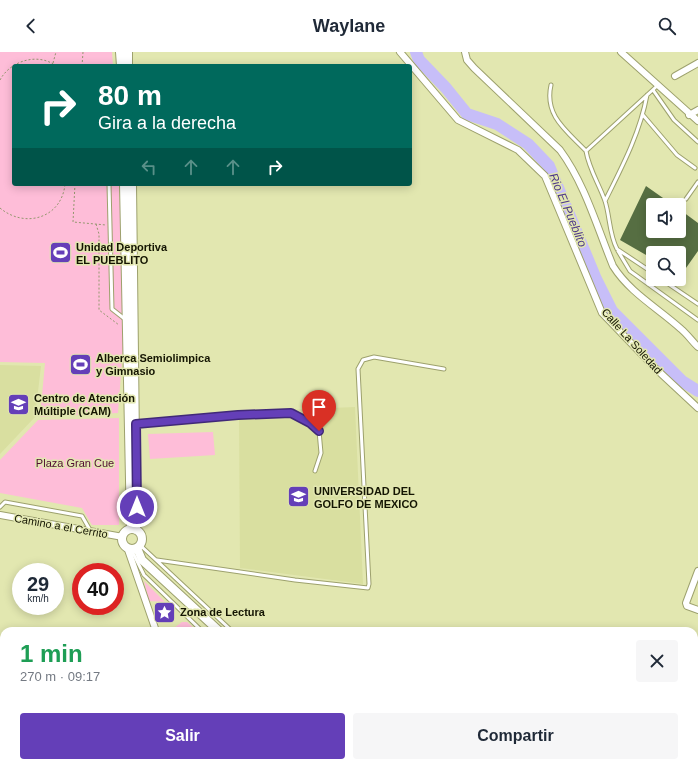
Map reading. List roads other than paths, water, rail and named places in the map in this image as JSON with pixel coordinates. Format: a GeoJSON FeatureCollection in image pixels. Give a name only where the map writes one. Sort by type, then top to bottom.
{"type":"FeatureCollection","features":[{"type":"Feature","properties":{"kind":"street"},"geometry":{"type":"LineString","coordinates":[[120,52],[121,64]]}},
{"type":"Feature","properties":{"kind":"street"},"geometry":{"type":"LineString","coordinates":[[128,52],[128,64]]}},
{"type":"Feature","properties":{"kind":"street","name":"Calle La Soledad"},"geometry":{"type":"LineString","coordinates":[[400,52],[410,64]]}},
{"type":"Feature","properties":{"kind":"street"},"geometry":{"type":"LineString","coordinates":[[465,52],[467,60],[474,68],[560,150],[569,163],[580,185],[613,266],[620,277],[629,287],[682,330],[698,347]]}},
{"type":"Feature","properties":{"kind":"street"},"geometry":{"type":"LineString","coordinates":[[621,52],[655,88],[698,121]]}},
{"type":"Feature","properties":{"kind":"street"},"geometry":{"type":"LineString","coordinates":[[675,76],[698,63]]}},
{"type":"Feature","properties":{"kind":"street","name":"Calle La Soledad"},"geometry":{"type":"LineString","coordinates":[[412,66],[458,120],[518,150],[545,176],[602,313],[655,368],[698,408]]}},
{"type":"Feature","properties":{"kind":"street"},"geometry":{"type":"LineString","coordinates":[[689,115],[698,110]]}},
{"type":"Feature","properties":{"kind":"street"},"geometry":{"type":"LineString","coordinates":[[124,186],[136,424],[134,529]]}},
{"type":"Feature","properties":{"kind":"street"},"geometry":{"type":"LineString","coordinates":[[132,186],[131,321],[127,330],[134,529],[142,536],[135,549],[155,627]]}},
{"type":"Feature","properties":{"kind":"street","name":"Camino a el Cerrito"},"geometry":{"type":"LineString","coordinates":[[0,515],[123,537]]}},
{"type":"Feature","properties":{"kind":"street"},"geometry":{"type":"LineString","coordinates":[[134,529],[124,533],[124,545],[135,549],[142,560],[215,627]]}},
{"type":"Feature","properties":{"kind":"street"},"geometry":{"type":"LineString","coordinates":[[698,571],[686,603],[687,606],[698,610]]}},
{"type":"Feature","properties":{"kind":"lane"},"geometry":{"type":"LineString","coordinates":[[551,85],[548,96],[551,110],[556,119],[586,151],[588,164],[605,202],[613,243],[630,271],[698,320]]}},
{"type":"Feature","properties":{"kind":"lane"},"geometry":{"type":"LineString","coordinates":[[586,151],[655,88],[674,120],[698,142]]}},
{"type":"Feature","properties":{"kind":"lane"},"geometry":{"type":"LineString","coordinates":[[605,202],[625,161],[643,115],[647,95]]}},
{"type":"Feature","properties":{"kind":"lane"},"geometry":{"type":"LineString","coordinates":[[643,115],[677,155],[695,168]]}},
{"type":"Feature","properties":{"kind":"lane"},"geometry":{"type":"LineString","coordinates":[[686,199],[698,182]]}},
{"type":"Feature","properties":{"kind":"lane"},"geometry":{"type":"LineString","coordinates":[[109,186],[112,309],[131,321]]}},
{"type":"Feature","properties":{"kind":"lane"},"geometry":{"type":"LineString","coordinates":[[617,249],[646,268]]}},
{"type":"Feature","properties":{"kind":"lane"},"geometry":{"type":"LineString","coordinates":[[671,286],[698,304]]}},
{"type":"Feature","properties":{"kind":"lane"},"geometry":{"type":"LineString","coordinates":[[157,560],[295,580],[368,588],[358,369],[363,360],[374,357],[444,369]]}},
{"type":"Feature","properties":{"kind":"lane"},"geometry":{"type":"LineString","coordinates":[[136,424],[238,415],[291,413],[310,423],[319,431],[321,453],[315,471]]}},
{"type":"Feature","properties":{"kind":"lane"},"geometry":{"type":"LineString","coordinates":[[0,507],[5,502],[82,516],[90,530]]}},
{"type":"Feature","properties":{"kind":"lane"},"geometry":{"type":"LineString","coordinates":[[135,549],[157,560],[228,627]]}},
{"type":"Feature","properties":{"kind":"lane"},"geometry":{"type":"LineString","coordinates":[[135,549],[144,575],[198,627]]}},
{"type":"Feature","properties":{"kind":"waterway","name":"Rio El Pueblito"},"geometry":{"type":"LineString","coordinates":[[416,52],[419,60],[446,88],[467,114],[497,124],[528,144],[549,166],[596,279],[612,311],[682,381],[698,391]]}},
{"type":"Feature","properties":{"kind":"place","name":"Unidad Deportiva EL PUEBLITO"},"geometry":{"type":"Point","coordinates":[61,253]}},
{"type":"Feature","properties":{"kind":"place","name":"Alberca Semiolimpica y Gimnasio"},"geometry":{"type":"Point","coordinates":[80,364]}},
{"type":"Feature","properties":{"kind":"place","name":"Centro de Atención Múltiple (CAM)"},"geometry":{"type":"Point","coordinates":[18,404]}},
{"type":"Feature","properties":{"kind":"place","name":"UNIVERSIDAD DEL GOLFO DE MEXICO"},"geometry":{"type":"Point","coordinates":[299,497]}},
{"type":"Feature","properties":{"kind":"place","name":"Zona de Lectura"},"geometry":{"type":"Point","coordinates":[165,612]}},
{"type":"Feature","properties":{"kind":"park label","name":"Plaza Gran Cue"},"geometry":{"type":"Point","coordinates":[75,463]}}]}
